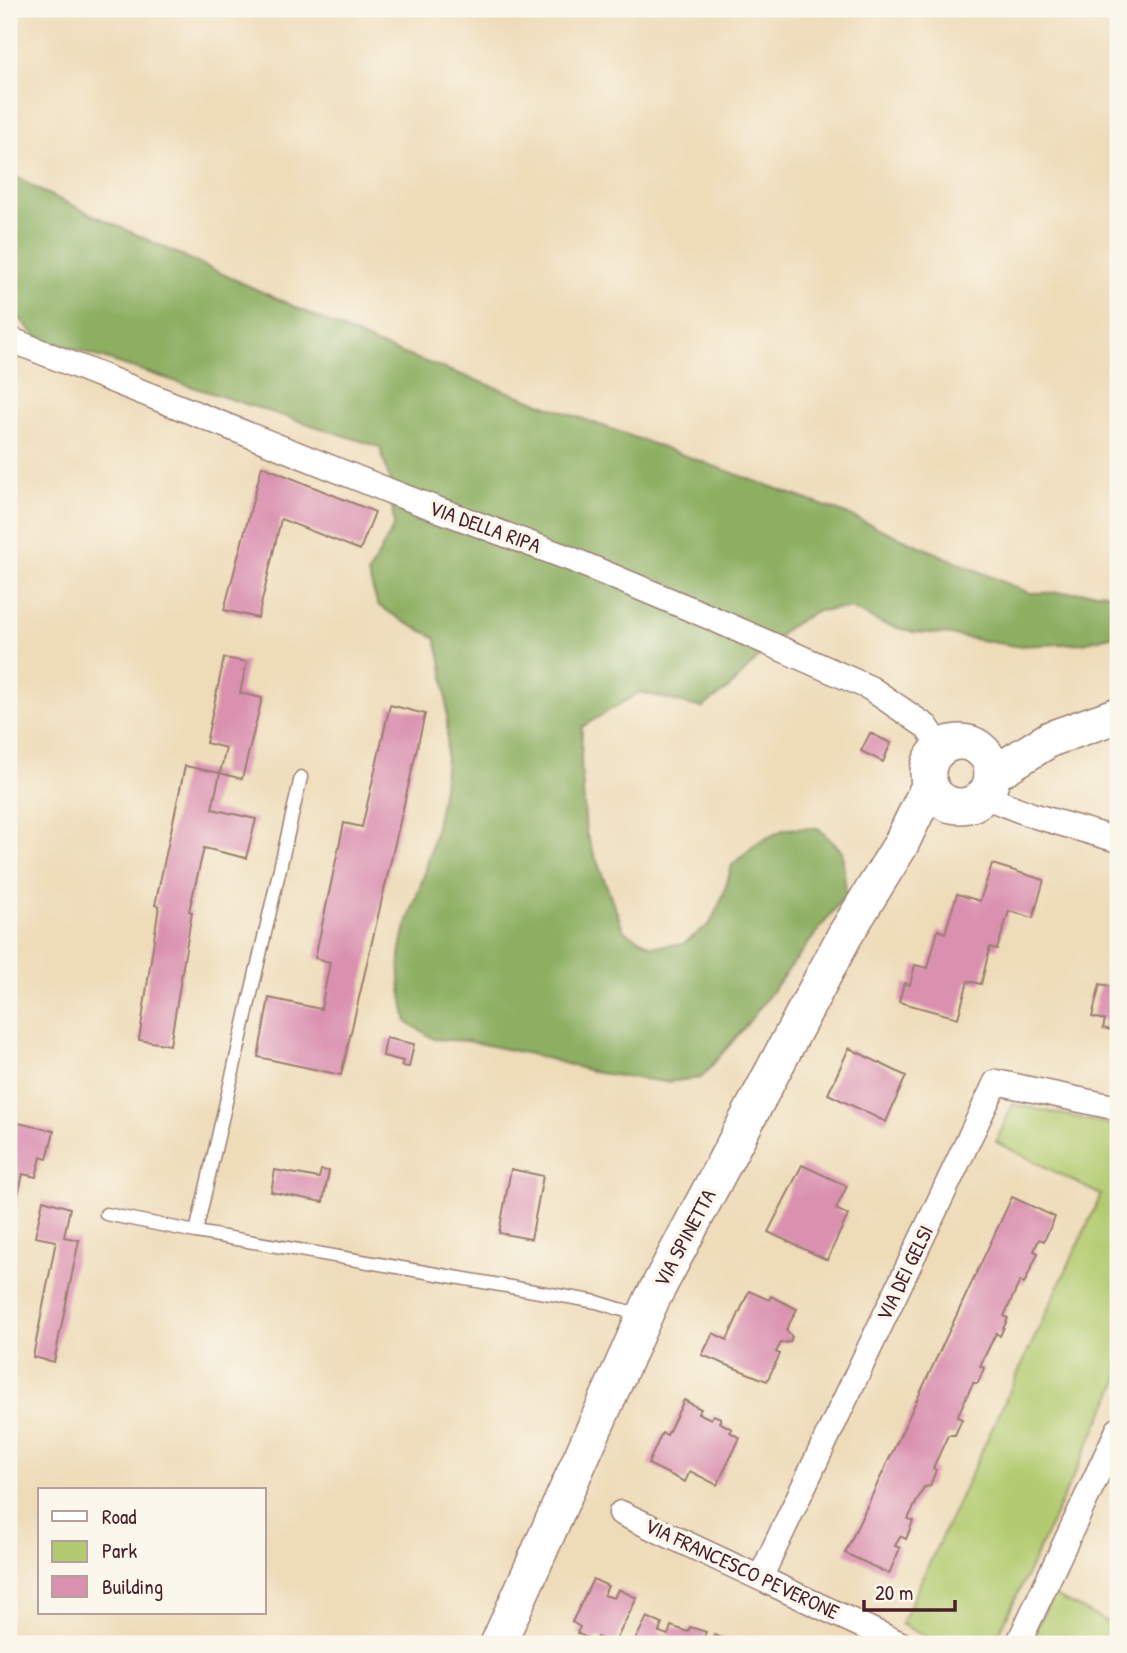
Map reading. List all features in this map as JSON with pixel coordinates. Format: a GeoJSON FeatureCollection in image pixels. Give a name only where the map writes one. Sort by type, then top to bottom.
{"type":"FeatureCollection","features":[{"type":"Feature","properties":{"kind":"main road"},"geometry":{"type":"LineString","coordinates":[[968,782],[1050,739],[1118,715]]}},
{"type":"Feature","properties":{"kind":"main road","name":"VIA SPINETTA"},"geometry":{"type":"LineString","coordinates":[[941,748],[932,758],[928,771],[968,782]]}},
{"type":"Feature","properties":{"kind":"main road","name":"VIA SPINETTA"},"geometry":{"type":"LineString","coordinates":[[499,1644],[652,1299],[845,935],[900,846],[968,782]]}},
{"type":"Feature","properties":{"kind":"street","name":"VIA DELLA RIPA"},"geometry":{"type":"LineString","coordinates":[[9,339],[402,496],[571,559],[707,616],[870,688],[927,727],[941,748]]}},
{"type":"Feature","properties":{"kind":"street"},"geometry":{"type":"LineString","coordinates":[[968,782],[1032,815],[1118,840]]}},
{"type":"Feature","properties":{"kind":"street","name":"VIA DEI GELSI"},"geometry":{"type":"LineString","coordinates":[[761,1576],[996,1083],[1118,1108]]}},
{"type":"Feature","properties":{"kind":"street"},"geometry":{"type":"LineString","coordinates":[[1018,1644],[1118,1430]]}},
{"type":"Feature","properties":{"kind":"street","name":"VIA FRANCESCO PEVERONE"},"geometry":{"type":"LineString","coordinates":[[621,1513],[761,1576],[901,1644]]}},
{"type":"Feature","properties":{"kind":"lane"},"geometry":{"type":"LineString","coordinates":[[196,1233],[301,776]]}},
{"type":"Feature","properties":{"kind":"lane"},"geometry":{"type":"LineString","coordinates":[[106,1214],[196,1233],[597,1302],[646,1317]]}},
{"type":"Feature","properties":{"kind":"green space"},"geometry":{"type":"Polygon","coordinates":[[[9,173],[43,192],[376,344],[841,512],[1029,593],[1099,592],[1118,595],[1118,634],[1083,643],[1015,646],[945,634],[912,632],[881,623],[851,608],[816,611],[786,629],[729,688],[702,708],[640,692],[582,727],[581,761],[586,833],[624,931],[652,946],[683,944],[710,924],[723,896],[732,865],[757,843],[785,829],[818,828],[842,851],[846,894],[744,1028],[701,1078],[666,1082],[598,1073],[535,1055],[467,1041],[434,1039],[407,1022],[400,966],[401,947],[427,865],[444,780],[446,693],[435,637],[378,605],[368,574],[394,526],[390,481],[380,447],[37,337],[9,307],[9,173]]]}},
{"type":"Feature","properties":{"kind":"green space"},"geometry":{"type":"Polygon","coordinates":[[[1013,1104],[1118,1126],[1118,1382],[994,1644],[939,1644],[901,1624],[1101,1195],[996,1142],[1013,1104]]]}},
{"type":"Feature","properties":{"kind":"green space"},"geometry":{"type":"Polygon","coordinates":[[[1053,1595],[1118,1627],[1118,1644],[1028,1644],[1053,1595]]]}},
{"type":"Feature","properties":{"kind":"building"},"geometry":{"type":"Polygon","coordinates":[[[9,351],[19,354],[9,386],[9,351]]]}},
{"type":"Feature","properties":{"kind":"building"},"geometry":{"type":"Polygon","coordinates":[[[262,466],[375,512],[360,550],[281,519],[258,618],[224,610],[262,466]]]}},
{"type":"Feature","properties":{"kind":"building"},"geometry":{"type":"Polygon","coordinates":[[[224,658],[247,662],[240,693],[262,698],[242,779],[220,773],[226,748],[206,743],[224,658]]]}},
{"type":"Feature","properties":{"kind":"building"},"geometry":{"type":"Polygon","coordinates":[[[390,705],[425,714],[341,1075],[258,1057],[269,998],[321,1009],[330,962],[315,958],[344,823],[362,827],[390,705]]]}},
{"type":"Feature","properties":{"kind":"building"},"geometry":{"type":"Polygon","coordinates":[[[870,733],[891,743],[883,762],[861,751],[870,733]]]}},
{"type":"Feature","properties":{"kind":"building"},"geometry":{"type":"Polygon","coordinates":[[[185,766],[220,773],[212,809],[256,819],[246,858],[204,848],[189,911],[192,912],[170,1045],[139,1040],[159,906],[155,905],[185,766]]]}},
{"type":"Feature","properties":{"kind":"building"},"geometry":{"type":"Polygon","coordinates":[[[992,864],[1044,880],[1033,918],[1009,911],[997,949],[990,947],[981,984],[968,981],[958,1018],[899,1002],[904,983],[910,985],[915,965],[928,968],[938,930],[945,933],[957,894],[980,901],[992,864]]]}},
{"type":"Feature","properties":{"kind":"building"},"geometry":{"type":"Polygon","coordinates":[[[1100,984],[1118,988],[1118,1032],[1103,1028],[1105,1020],[1092,1017],[1100,984]]]}},
{"type":"Feature","properties":{"kind":"building"},"geometry":{"type":"Polygon","coordinates":[[[386,1038],[414,1044],[409,1067],[401,1066],[403,1061],[383,1056],[386,1038]]]}},
{"type":"Feature","properties":{"kind":"building"},"geometry":{"type":"Polygon","coordinates":[[[849,1048],[906,1076],[886,1122],[828,1094],[849,1048]]]}},
{"type":"Feature","properties":{"kind":"building"},"geometry":{"type":"Polygon","coordinates":[[[9,1121],[54,1131],[47,1159],[41,1157],[36,1177],[23,1174],[12,1219],[9,1218],[9,1121]]]}},
{"type":"Feature","properties":{"kind":"building"},"geometry":{"type":"Polygon","coordinates":[[[802,1165],[847,1186],[836,1209],[848,1215],[827,1260],[768,1232],[802,1165]]]}},
{"type":"Feature","properties":{"kind":"building"},"geometry":{"type":"Polygon","coordinates":[[[511,1169],[543,1176],[531,1239],[499,1233],[511,1169]]]}},
{"type":"Feature","properties":{"kind":"building"},"geometry":{"type":"Polygon","coordinates":[[[275,1170],[319,1178],[321,1170],[329,1171],[323,1202],[271,1192],[275,1170]]]}},
{"type":"Feature","properties":{"kind":"building"},"geometry":{"type":"Polygon","coordinates":[[[1012,1197],[1055,1217],[1044,1241],[1039,1239],[1034,1251],[1038,1253],[1024,1284],[1020,1281],[1004,1316],[1008,1318],[1000,1336],[996,1333],[980,1366],[984,1368],[978,1383],[973,1383],[957,1417],[962,1419],[955,1435],[948,1435],[933,1468],[936,1470],[930,1486],[924,1487],[908,1519],[913,1521],[906,1539],[900,1536],[895,1546],[900,1548],[889,1574],[845,1553],[1012,1197]]]}},
{"type":"Feature","properties":{"kind":"building"},"geometry":{"type":"Polygon","coordinates":[[[43,1200],[70,1208],[64,1237],[79,1240],[54,1362],[33,1357],[56,1241],[35,1237],[43,1200]]]}},
{"type":"Feature","properties":{"kind":"building"},"geometry":{"type":"Polygon","coordinates":[[[749,1291],[769,1300],[771,1296],[797,1309],[786,1330],[792,1337],[790,1342],[781,1343],[776,1352],[780,1354],[767,1381],[702,1355],[713,1333],[727,1340],[749,1291]]]}},
{"type":"Feature","properties":{"kind":"building"},"geometry":{"type":"Polygon","coordinates":[[[684,1400],[701,1409],[698,1413],[711,1419],[713,1415],[721,1418],[719,1422],[732,1429],[730,1432],[740,1438],[717,1485],[690,1471],[685,1482],[648,1464],[662,1433],[667,1435],[684,1400]]]}},
{"type":"Feature","properties":{"kind":"building"},"geometry":{"type":"Polygon","coordinates":[[[593,1579],[608,1586],[604,1595],[614,1598],[618,1589],[637,1598],[614,1644],[597,1637],[594,1642],[577,1633],[580,1627],[572,1622],[593,1579]]]}},
{"type":"Feature","properties":{"kind":"building"},"geometry":{"type":"Polygon","coordinates":[[[647,1617],[662,1624],[659,1632],[668,1635],[671,1626],[688,1632],[690,1627],[706,1632],[704,1637],[712,1641],[714,1635],[738,1644],[633,1644],[647,1617]]]}}]}
